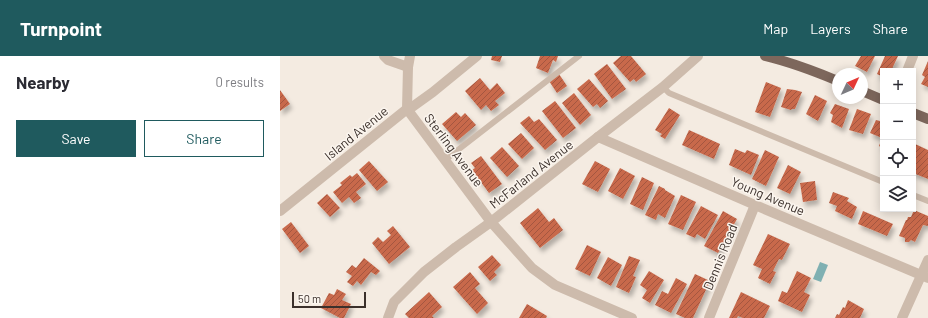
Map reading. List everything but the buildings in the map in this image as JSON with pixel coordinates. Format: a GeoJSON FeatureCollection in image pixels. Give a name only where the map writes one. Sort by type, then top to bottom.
{"type":"FeatureCollection","features":[{"type":"Feature","properties":{"kind":"main road"},"geometry":{"type":"LineString","coordinates":[[765,56],[781,60],[832,78]]}},
{"type":"Feature","properties":{"kind":"main road"},"geometry":{"type":"LineString","coordinates":[[868,94],[880,99]]}},
{"type":"Feature","properties":{"kind":"main road"},"geometry":{"type":"LineString","coordinates":[[916,114],[928,119]]}},
{"type":"Feature","properties":{"kind":"street"},"geometry":{"type":"LineString","coordinates":[[384,56],[388,60],[408,67]]}},
{"type":"Feature","properties":{"kind":"street","name":"Island Avenue"},"geometry":{"type":"LineString","coordinates":[[407,109],[408,67],[410,56]]}},
{"type":"Feature","properties":{"kind":"street","name":"Island Avenue"},"geometry":{"type":"LineString","coordinates":[[280,211],[407,109],[433,92],[477,56]]}},
{"type":"Feature","properties":{"kind":"street","name":"McFarland Avenue"},"geometry":{"type":"LineString","coordinates":[[388,318],[394,302],[424,272],[491,222],[663,87],[698,56]]}},
{"type":"Feature","properties":{"kind":"street"},"geometry":{"type":"LineString","coordinates":[[908,68],[913,56]]}},
{"type":"Feature","properties":{"kind":"street","name":"Sterling Avenue"},"geometry":{"type":"LineString","coordinates":[[407,109],[491,222],[532,268],[554,285],[632,318]]}},
{"type":"Feature","properties":{"kind":"street","name":"Young Avenue"},"geometry":{"type":"LineString","coordinates":[[598,137],[925,277]]}},
{"type":"Feature","properties":{"kind":"street","name":"Dennis Road"},"geometry":{"type":"LineString","coordinates":[[709,318],[755,205]]}},
{"type":"Feature","properties":{"kind":"street"},"geometry":{"type":"LineString","coordinates":[[902,318],[925,277],[928,260]]}},
{"type":"Feature","properties":{"kind":"lane"},"geometry":{"type":"LineString","coordinates":[[445,160],[579,56]]}},
{"type":"Feature","properties":{"kind":"lane"},"geometry":{"type":"LineString","coordinates":[[663,87],[669,92],[880,181]]}},
{"type":"Feature","properties":{"kind":"lane"},"geometry":{"type":"LineString","coordinates":[[916,196],[928,201]]}},
{"type":"Feature","properties":{"kind":"water"},"geometry":{"type":"Polygon","coordinates":[[[820,262],[828,265],[821,282],[813,279],[820,262]]]}}]}
